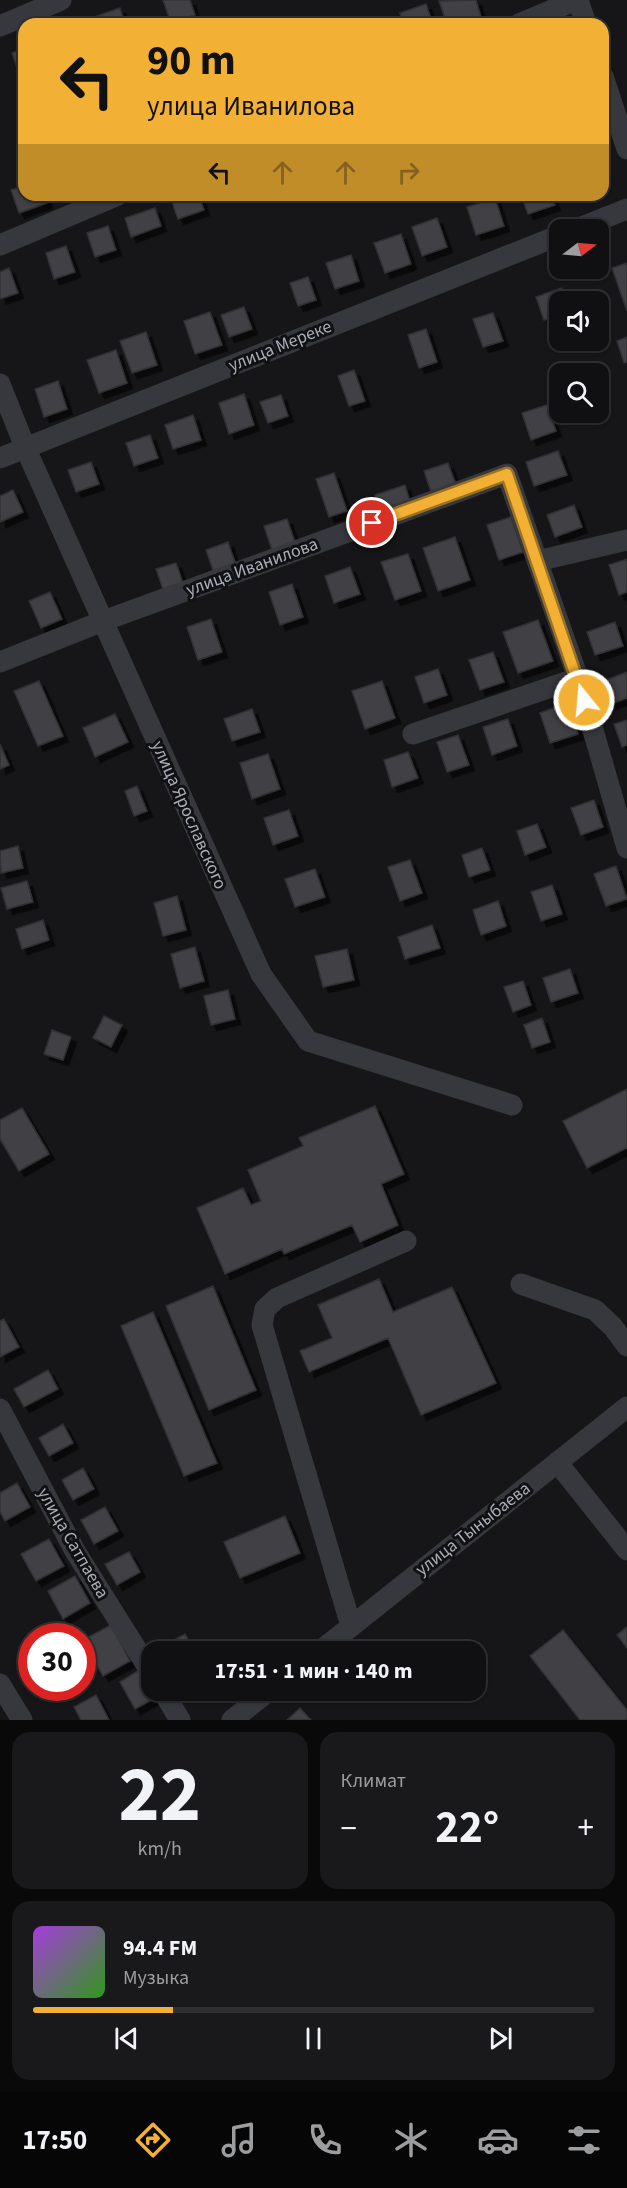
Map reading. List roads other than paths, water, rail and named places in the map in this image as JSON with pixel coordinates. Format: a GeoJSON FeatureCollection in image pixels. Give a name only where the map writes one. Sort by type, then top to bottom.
{"type":"FeatureCollection","features":[{"type":"Feature","properties":{"kind":"street"},"geometry":{"type":"LineString","coordinates":[[19,18],[61,0]]}},
{"type":"Feature","properties":{"kind":"street"},"geometry":{"type":"LineString","coordinates":[[534,18],[577,0],[584,18]]}},
{"type":"Feature","properties":{"kind":"street"},"geometry":{"type":"LineString","coordinates":[[0,26],[18,18]]}},
{"type":"Feature","properties":{"kind":"street"},"geometry":{"type":"LineString","coordinates":[[609,94],[627,149]]}},
{"type":"Feature","properties":{"kind":"street"},"geometry":{"type":"LineString","coordinates":[[0,245],[104,201]]}},
{"type":"Feature","properties":{"kind":"street"},"geometry":{"type":"LineString","coordinates":[[602,219],[627,209]]}},
{"type":"Feature","properties":{"kind":"street","name":"улица Мереке"},"geometry":{"type":"LineString","coordinates":[[0,458],[549,239]]}},
{"type":"Feature","properties":{"kind":"street","name":"улица Ярославского"},"geometry":{"type":"LineString","coordinates":[[0,384],[25,447],[261,974],[308,1041],[512,1105]]}},
{"type":"Feature","properties":{"kind":"street","name":"улица Иванилова"},"geometry":{"type":"LineString","coordinates":[[0,662],[103,621],[507,474],[578,678],[627,848]]}},
{"type":"Feature","properties":{"kind":"street"},"geometry":{"type":"LineString","coordinates":[[537,561],[627,540]]}},
{"type":"Feature","properties":{"kind":"street"},"geometry":{"type":"LineString","coordinates":[[413,734],[578,678]]}},
{"type":"Feature","properties":{"kind":"street"},"geometry":{"type":"LineString","coordinates":[[351,1626],[262,1326],[266,1309],[277,1298],[406,1241]]}},
{"type":"Feature","properties":{"kind":"street"},"geometry":{"type":"LineString","coordinates":[[521,1284],[595,1310],[613,1327],[627,1346]]}},
{"type":"Feature","properties":{"kind":"street","name":"улица Тыныбаева"},"geometry":{"type":"LineString","coordinates":[[333,1641],[627,1407]]}},
{"type":"Feature","properties":{"kind":"street","name":"улица Сатпаева"},"geometry":{"type":"LineString","coordinates":[[0,1409],[75,1551],[141,1656]]}},
{"type":"Feature","properties":{"kind":"street"},"geometry":{"type":"LineString","coordinates":[[557,1462],[627,1550]]}},
{"type":"Feature","properties":{"kind":"street"},"geometry":{"type":"LineString","coordinates":[[0,1684],[22,1720]]}},
{"type":"Feature","properties":{"kind":"street"},"geometry":{"type":"LineString","coordinates":[[169,1701],[180,1720]]}},
{"type":"Feature","properties":{"kind":"street"},"geometry":{"type":"LineString","coordinates":[[232,1720],[256,1701]]}}]}
